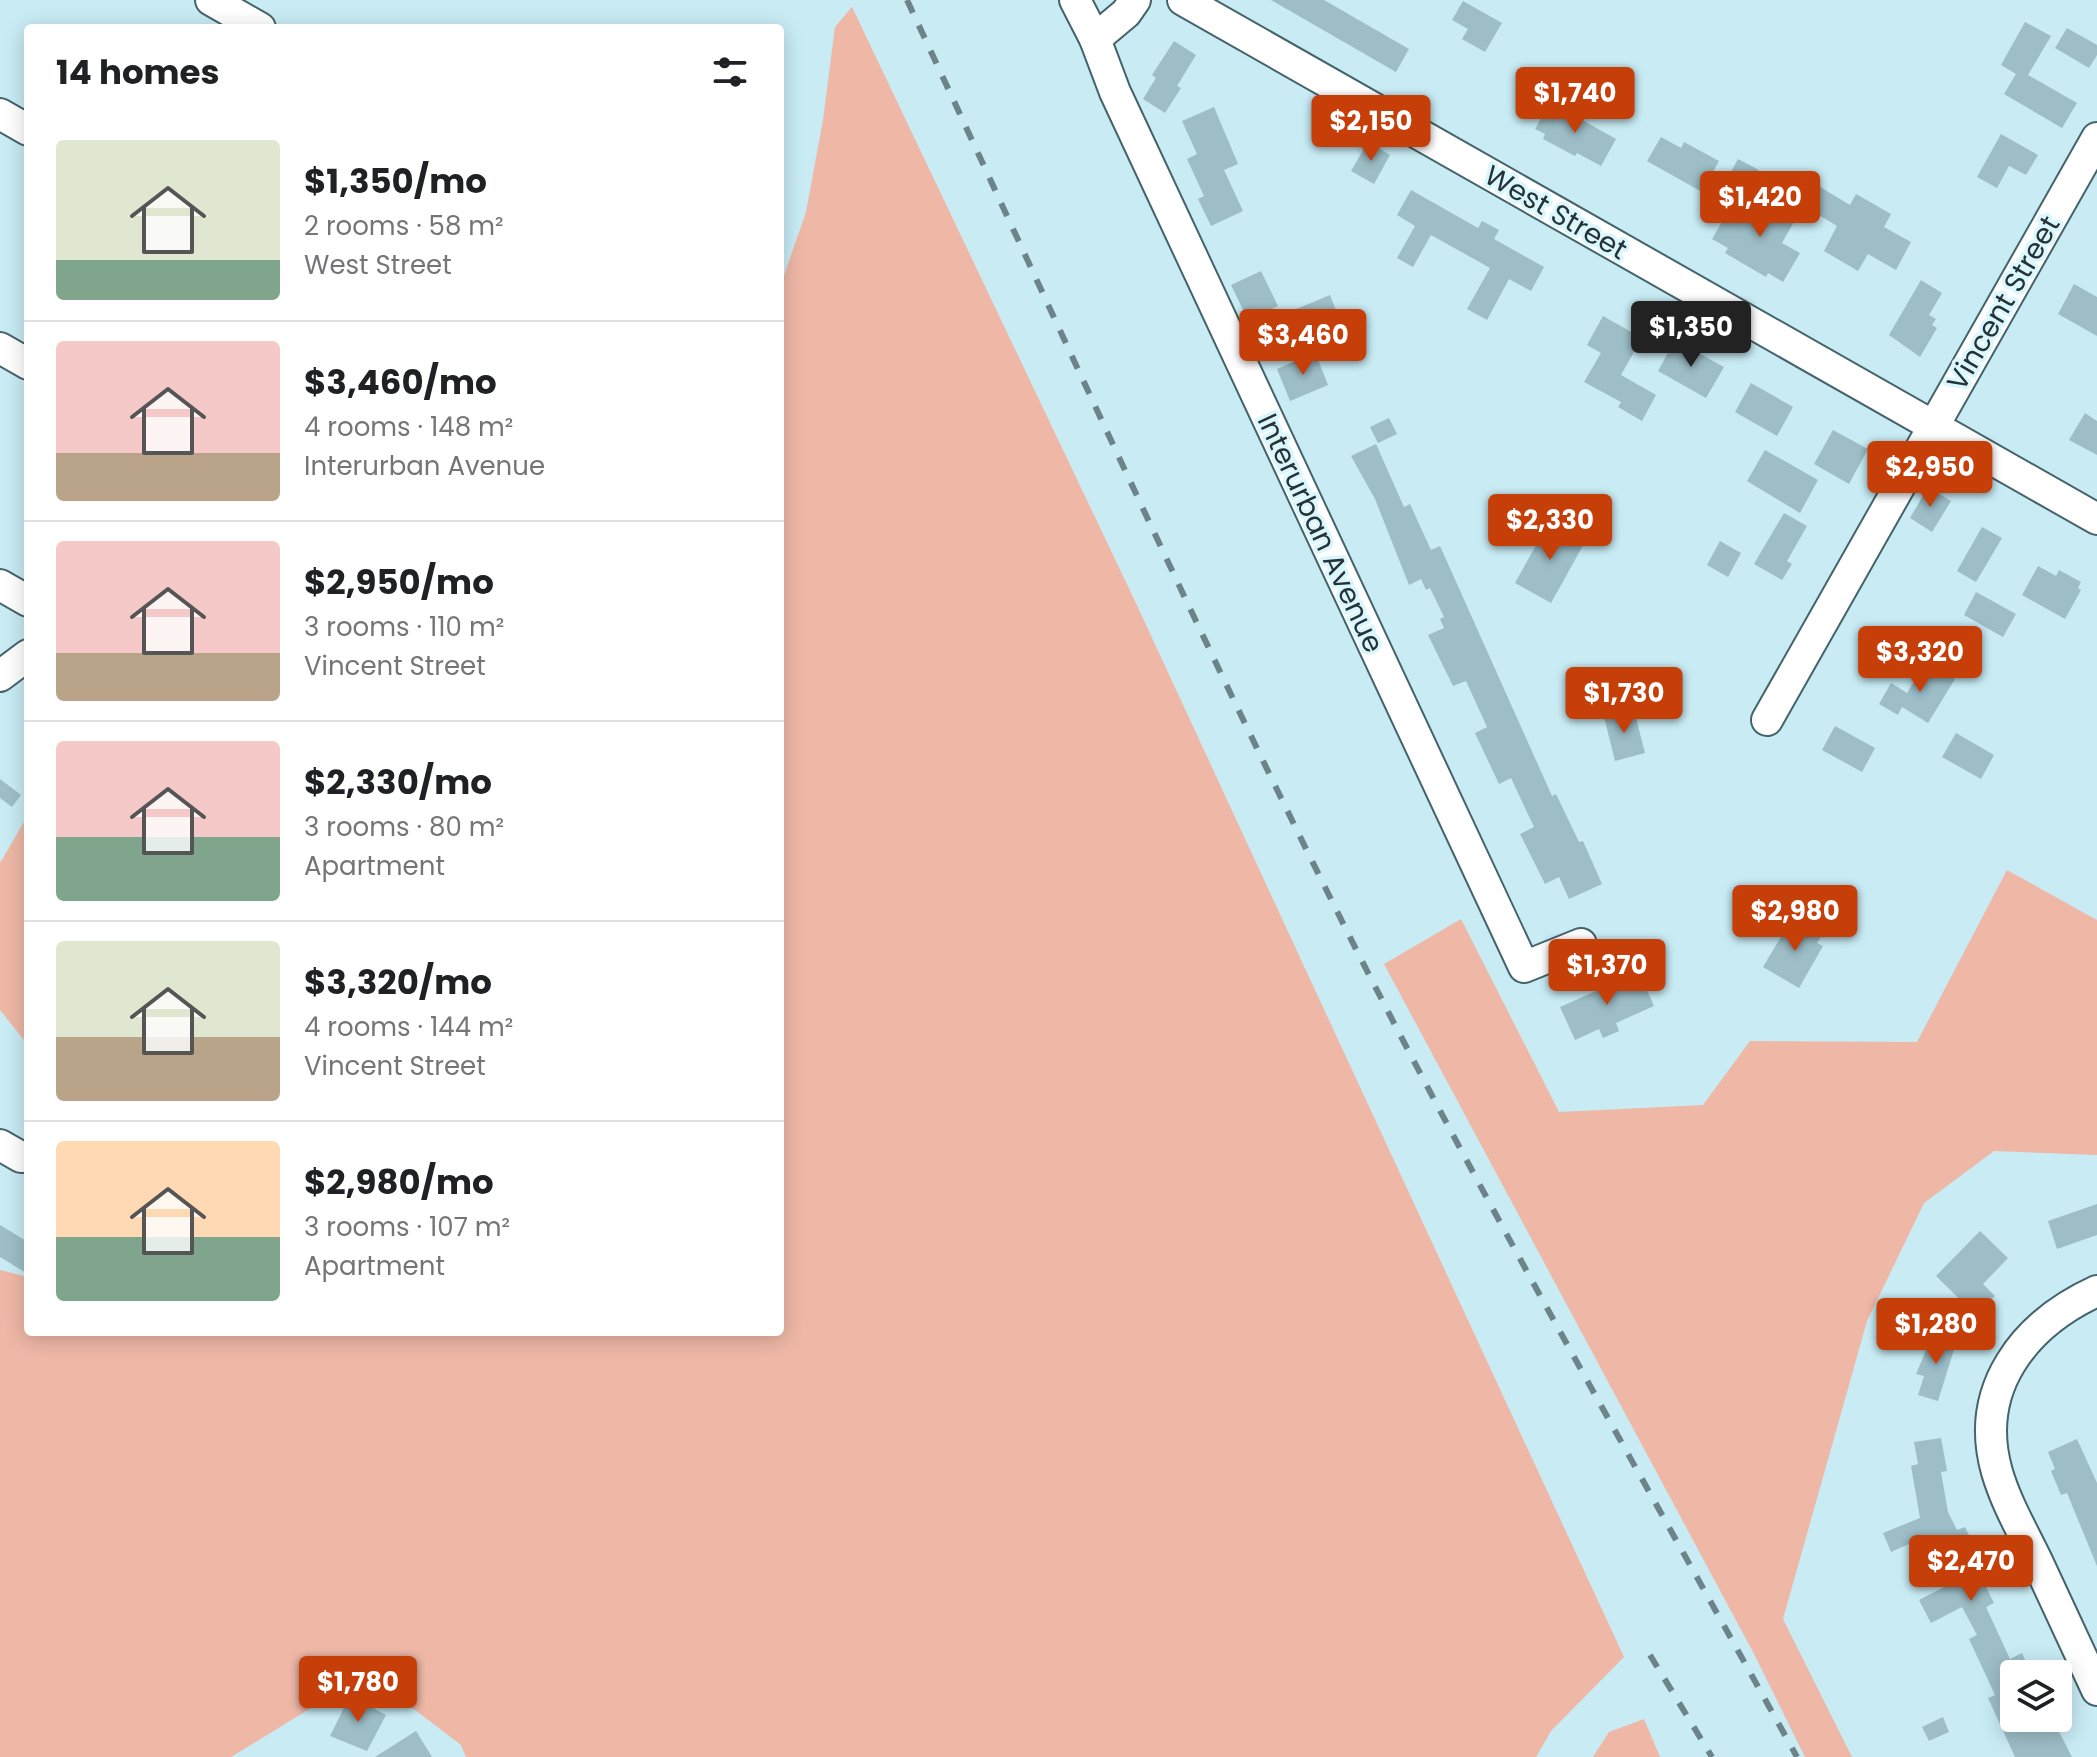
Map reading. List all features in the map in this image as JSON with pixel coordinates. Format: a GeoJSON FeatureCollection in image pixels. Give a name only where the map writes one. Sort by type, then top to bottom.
{"type":"FeatureCollection","features":[{"type":"Feature","properties":{"kind":"street"},"geometry":{"type":"LineString","coordinates":[[211,0],[253,24]]}},
{"type":"Feature","properties":{"kind":"street","name":"Interurban Avenue"},"geometry":{"type":"LineString","coordinates":[[1075,0],[1095,39],[1115,92],[1524,967],[1581,944]]}},
{"type":"Feature","properties":{"kind":"street"},"geometry":{"type":"LineString","coordinates":[[1095,39],[1126,13],[1135,0]]}},
{"type":"Feature","properties":{"kind":"street","name":"West Street"},"geometry":{"type":"LineString","coordinates":[[1183,0],[2097,519]]}},
{"type":"Feature","properties":{"kind":"street"},"geometry":{"type":"LineString","coordinates":[[0,114],[24,128]]}},
{"type":"Feature","properties":{"kind":"street","name":"Vincent Street"},"geometry":{"type":"LineString","coordinates":[[1767,720],[2097,138]]}},
{"type":"Feature","properties":{"kind":"street"},"geometry":{"type":"LineString","coordinates":[[0,348],[24,362]]}},
{"type":"Feature","properties":{"kind":"street"},"geometry":{"type":"LineString","coordinates":[[0,585],[24,599]]}},
{"type":"Feature","properties":{"kind":"street"},"geometry":{"type":"LineString","coordinates":[[0,676],[24,658]]}},
{"type":"Feature","properties":{"kind":"street"},"geometry":{"type":"LineString","coordinates":[[2097,1291],[2067,1305],[2023,1342],[2008,1366],[1996,1396],[1991,1426],[1992,1449],[2004,1492],[2097,1690]]}},
{"type":"Feature","properties":{"kind":"shaded area"},"geometry":{"type":"Polygon","coordinates":[[[852,7],[1134,599],[1624,1657],[1551,1731],[1536,1757],[466,1757],[461,1745],[398,1697],[345,1687],[231,1757],[0,1757],[0,1270],[24,1276],[24,1336],[784,1336],[784,275],[806,212],[823,120],[835,27],[852,7]]]}},
{"type":"Feature","properties":{"kind":"shaded area"},"geometry":{"type":"Polygon","coordinates":[[[24,822],[24,1040],[0,1010],[0,863],[24,822]]]}},
{"type":"Feature","properties":{"kind":"shaded area"},"geometry":{"type":"Polygon","coordinates":[[[2007,870],[2097,920],[2097,1155],[1994,1151],[1924,1203],[1867,1321],[1783,1619],[1852,1757],[1805,1757],[1753,1652],[1384,964],[1461,919],[1559,1112],[1703,1105],[1750,1041],[1917,1042],[2007,870]]]}},
{"type":"Feature","properties":{"kind":"shaded area"},"geometry":{"type":"Polygon","coordinates":[[[1644,1719],[1660,1757],[1593,1757],[1609,1732],[1644,1719]]]}},
{"type":"Feature","properties":{"kind":"building"},"geometry":{"type":"Polygon","coordinates":[[[1271,0],[1324,0],[1409,49],[1396,72],[1271,0]]]}},
{"type":"Feature","properties":{"kind":"building"},"geometry":{"type":"Polygon","coordinates":[[[1463,1],[1502,23],[1485,52],[1462,39],[1468,29],[1452,20],[1463,1]]]}},
{"type":"Feature","properties":{"kind":"building"},"geometry":{"type":"Polygon","coordinates":[[[2025,22],[2051,36],[2028,75],[2077,103],[2062,128],[2004,94],[2016,74],[2001,65],[2025,22]]]}},
{"type":"Feature","properties":{"kind":"building"},"geometry":{"type":"Polygon","coordinates":[[[2067,28],[2097,45],[2097,55],[2089,68],[2055,48],[2067,28]]]}},
{"type":"Feature","properties":{"kind":"building"},"geometry":{"type":"Polygon","coordinates":[[[1174,41],[1196,55],[1165,113],[1143,99],[1156,78],[1152,75],[1174,41]]]}},
{"type":"Feature","properties":{"kind":"building"},"geometry":{"type":"Polygon","coordinates":[[[1550,102],[1616,139],[1601,166],[1543,139],[1545,134],[1535,129],[1550,102]]]}},
{"type":"Feature","properties":{"kind":"building"},"geometry":{"type":"Polygon","coordinates":[[[1214,107],[1238,164],[1224,170],[1243,211],[1211,226],[1198,199],[1204,196],[1187,159],[1197,154],[1182,121],[1214,107]]]}},
{"type":"Feature","properties":{"kind":"building"},"geometry":{"type":"Polygon","coordinates":[[[2001,134],[2038,155],[2026,175],[2009,166],[1997,188],[1977,177],[2001,134]]]}},
{"type":"Feature","properties":{"kind":"building"},"geometry":{"type":"Polygon","coordinates":[[[1661,137],[1681,148],[1684,142],[1719,161],[1702,192],[1647,161],[1661,137]]]}},
{"type":"Feature","properties":{"kind":"building"},"geometry":{"type":"Polygon","coordinates":[[[1368,142],[1390,155],[1374,184],[1351,171],[1368,142]]]}},
{"type":"Feature","properties":{"kind":"building"},"geometry":{"type":"Polygon","coordinates":[[[1738,159],[1759,170],[1748,192],[1726,181],[1738,159]]]}},
{"type":"Feature","properties":{"kind":"building"},"geometry":{"type":"Polygon","coordinates":[[[1817,185],[1850,205],[1856,194],[1891,214],[1884,227],[1911,242],[1896,270],[1868,254],[1858,271],[1824,251],[1837,226],[1804,206],[1817,185]]]}},
{"type":"Feature","properties":{"kind":"building"},"geometry":{"type":"Polygon","coordinates":[[[1411,190],[1478,228],[1482,221],[1499,230],[1494,239],[1544,267],[1531,291],[1509,279],[1487,320],[1467,309],[1490,268],[1431,235],[1413,267],[1397,258],[1415,226],[1397,215],[1411,190]]]}},
{"type":"Feature","properties":{"kind":"building"},"geometry":{"type":"Polygon","coordinates":[[[1779,199],[1800,211],[1782,243],[1800,253],[1783,282],[1768,273],[1766,277],[1725,253],[1728,248],[1712,239],[1733,203],[1766,222],[1779,199]]]}},
{"type":"Feature","properties":{"kind":"building"},"geometry":{"type":"Polygon","coordinates":[[[1261,271],[1278,306],[1248,320],[1231,285],[1261,271]]]}},
{"type":"Feature","properties":{"kind":"building"},"geometry":{"type":"Polygon","coordinates":[[[1921,280],[1942,293],[1929,315],[1936,319],[1932,325],[1937,328],[1920,357],[1889,335],[1921,280]]]}},
{"type":"Feature","properties":{"kind":"building"},"geometry":{"type":"Polygon","coordinates":[[[2074,284],[2097,297],[2097,336],[2058,314],[2074,284]]]}},
{"type":"Feature","properties":{"kind":"building"},"geometry":{"type":"Polygon","coordinates":[[[1330,295],[1339,318],[1303,332],[1294,310],[1330,295]]]}},
{"type":"Feature","properties":{"kind":"building"},"geometry":{"type":"Polygon","coordinates":[[[1603,316],[1642,338],[1621,375],[1656,395],[1642,421],[1618,407],[1621,402],[1584,382],[1601,353],[1587,345],[1603,316]]]}},
{"type":"Feature","properties":{"kind":"building"},"geometry":{"type":"Polygon","coordinates":[[[1675,340],[1724,367],[1706,398],[1658,371],[1675,340]]]}},
{"type":"Feature","properties":{"kind":"building"},"geometry":{"type":"Polygon","coordinates":[[[1315,352],[1328,385],[1290,401],[1277,369],[1315,352]]]}},
{"type":"Feature","properties":{"kind":"building"},"geometry":{"type":"Polygon","coordinates":[[[1751,383],[1793,407],[1777,436],[1735,412],[1751,383]]]}},
{"type":"Feature","properties":{"kind":"building"},"geometry":{"type":"Polygon","coordinates":[[[2085,413],[2097,421],[2097,455],[2069,440],[2085,413]]]}},
{"type":"Feature","properties":{"kind":"building"},"geometry":{"type":"Polygon","coordinates":[[[1389,418],[1397,434],[1378,443],[1370,427],[1389,418]]]}},
{"type":"Feature","properties":{"kind":"building"},"geometry":{"type":"Polygon","coordinates":[[[1833,430],[1868,449],[1849,484],[1814,464],[1833,430]]]}},
{"type":"Feature","properties":{"kind":"building"},"geometry":{"type":"Polygon","coordinates":[[[1376,444],[1404,507],[1410,504],[1431,550],[1440,546],[1552,796],[1556,794],[1579,842],[1583,841],[1602,884],[1569,899],[1559,877],[1545,884],[1520,834],[1534,827],[1511,778],[1499,784],[1475,733],[1487,727],[1466,681],[1453,686],[1428,635],[1444,628],[1440,619],[1444,617],[1430,588],[1426,590],[1421,579],[1409,585],[1375,499],[1351,456],[1376,444]]]}},
{"type":"Feature","properties":{"kind":"building"},"geometry":{"type":"Polygon","coordinates":[[[1765,450],[1818,480],[1800,513],[1747,481],[1765,450]]]}},
{"type":"Feature","properties":{"kind":"building"},"geometry":{"type":"Polygon","coordinates":[[[1928,487],[1951,501],[1932,532],[1910,518],[1928,487]]]}},
{"type":"Feature","properties":{"kind":"building"},"geometry":{"type":"Polygon","coordinates":[[[1784,513],[1807,526],[1787,561],[1792,564],[1782,580],[1754,564],[1784,513]]]}},
{"type":"Feature","properties":{"kind":"building"},"geometry":{"type":"Polygon","coordinates":[[[1549,522],[1585,542],[1551,603],[1515,583],[1549,522]]]}},
{"type":"Feature","properties":{"kind":"building"},"geometry":{"type":"Polygon","coordinates":[[[1982,527],[2002,538],[1976,582],[1957,571],[1982,527]]]}},
{"type":"Feature","properties":{"kind":"building"},"geometry":{"type":"Polygon","coordinates":[[[1720,541],[1741,553],[1728,577],[1707,565],[1720,541]]]}},
{"type":"Feature","properties":{"kind":"building"},"geometry":{"type":"Polygon","coordinates":[[[2038,566],[2056,576],[2059,570],[2081,582],[2078,588],[2081,590],[2065,619],[2022,595],[2038,566]]]}},
{"type":"Feature","properties":{"kind":"building"},"geometry":{"type":"Polygon","coordinates":[[[1976,592],[2016,614],[2003,637],[1964,615],[1976,592]]]}},
{"type":"Feature","properties":{"kind":"building"},"geometry":{"type":"Polygon","coordinates":[[[1926,662],[1955,679],[1928,723],[1902,707],[1898,715],[1879,704],[1891,683],[1907,693],[1926,662]]]}},
{"type":"Feature","properties":{"kind":"building"},"geometry":{"type":"Polygon","coordinates":[[[1634,710],[1645,753],[1615,761],[1604,717],[1634,710]]]}},
{"type":"Feature","properties":{"kind":"building"},"geometry":{"type":"Polygon","coordinates":[[[1835,726],[1875,748],[1862,772],[1822,750],[1835,726]]]}},
{"type":"Feature","properties":{"kind":"building"},"geometry":{"type":"Polygon","coordinates":[[[1956,733],[1994,755],[1981,779],[1942,757],[1956,733]]]}},
{"type":"Feature","properties":{"kind":"building"},"geometry":{"type":"Polygon","coordinates":[[[0,779],[21,795],[12,807],[0,798],[0,779]]]}},
{"type":"Feature","properties":{"kind":"building"},"geometry":{"type":"Polygon","coordinates":[[[1792,918],[1822,935],[1817,943],[1823,946],[1799,988],[1763,967],[1792,918]]]}},
{"type":"Feature","properties":{"kind":"building"},"geometry":{"type":"Polygon","coordinates":[[[1639,972],[1654,1006],[1616,1023],[1619,1031],[1603,1038],[1599,1029],[1575,1040],[1560,1007],[1639,972]]]}},
{"type":"Feature","properties":{"kind":"building"},"geometry":{"type":"Polygon","coordinates":[[[2097,1204],[2097,1235],[2057,1249],[2048,1221],[2097,1204]]]}},
{"type":"Feature","properties":{"kind":"building"},"geometry":{"type":"Polygon","coordinates":[[[0,1225],[24,1240],[24,1272],[0,1257],[0,1225]]]}},
{"type":"Feature","properties":{"kind":"building"},"geometry":{"type":"Polygon","coordinates":[[[1980,1231],[2008,1258],[1983,1284],[1995,1296],[1976,1315],[1936,1276],[1980,1231]]]}},
{"type":"Feature","properties":{"kind":"building"},"geometry":{"type":"Polygon","coordinates":[[[1934,1332],[1957,1340],[1938,1401],[1918,1395],[1924,1376],[1916,1374],[1934,1332]]]}},
{"type":"Feature","properties":{"kind":"building"},"geometry":{"type":"Polygon","coordinates":[[[1941,1438],[1947,1471],[1941,1472],[1948,1512],[1957,1530],[1965,1527],[1993,1584],[1986,1587],[1994,1603],[1986,1607],[2010,1659],[2022,1653],[2025,1660],[2000,1660],[2000,1724],[1988,1698],[1995,1695],[1969,1639],[1977,1635],[1962,1607],[1931,1623],[1919,1600],[1950,1584],[1927,1536],[1891,1552],[1883,1533],[1920,1518],[1911,1466],[1918,1464],[1914,1442],[1941,1438]]]}},
{"type":"Feature","properties":{"kind":"building"},"geometry":{"type":"Polygon","coordinates":[[[2077,1439],[2097,1483],[2097,1566],[2067,1493],[2061,1495],[2051,1471],[2055,1469],[2048,1452],[2077,1439]]]}},
{"type":"Feature","properties":{"kind":"building"},"geometry":{"type":"Polygon","coordinates":[[[350,1696],[386,1715],[367,1751],[330,1736],[350,1696]]]}},
{"type":"Feature","properties":{"kind":"building"},"geometry":{"type":"Polygon","coordinates":[[[1943,1717],[1949,1732],[1929,1741],[1922,1727],[1943,1717]]]}},
{"type":"Feature","properties":{"kind":"building"},"geometry":{"type":"Polygon","coordinates":[[[416,1731],[432,1757],[375,1757],[416,1731]]]}},
{"type":"Feature","properties":{"kind":"building"},"geometry":{"type":"Polygon","coordinates":[[[2004,1732],[2059,1732],[2072,1757],[2015,1757],[2004,1732]]]}},
{"type":"Feature","properties":{"kind":"railway"},"geometry":{"type":"LineString","coordinates":[[907,0],[1186,600],[1360,957],[1520,1259],[1797,1757]]}},
{"type":"Feature","properties":{"kind":"railway"},"geometry":{"type":"LineString","coordinates":[[1650,1655],[1712,1757]]}}]}
